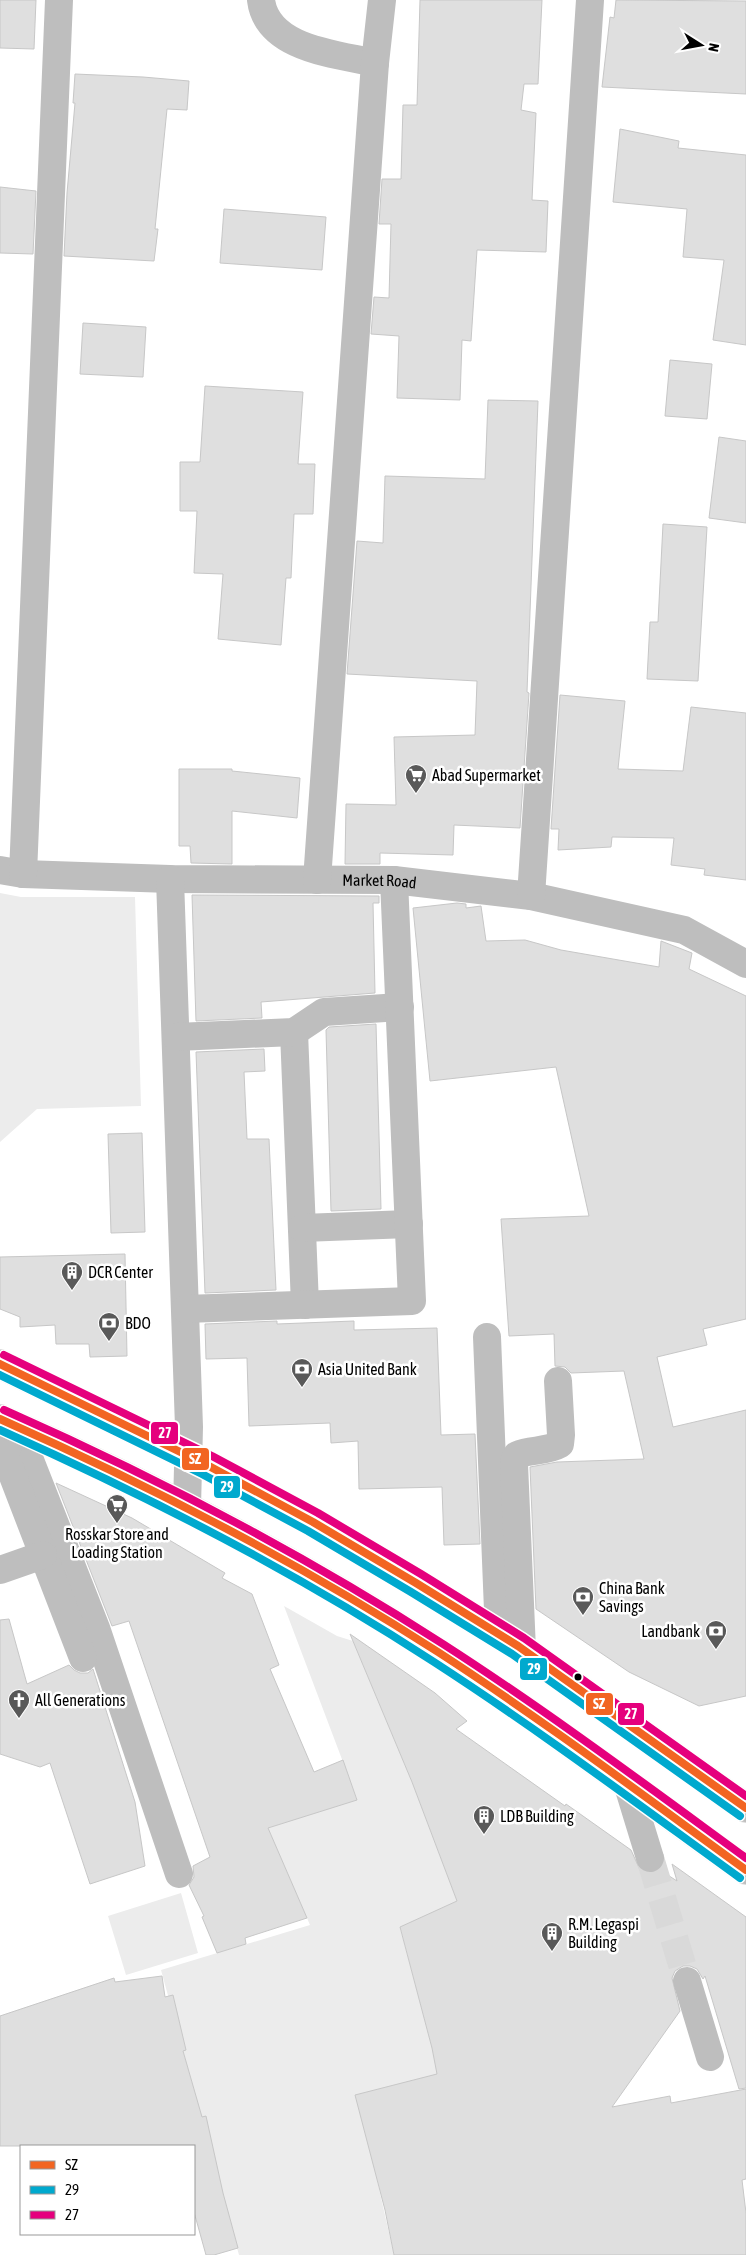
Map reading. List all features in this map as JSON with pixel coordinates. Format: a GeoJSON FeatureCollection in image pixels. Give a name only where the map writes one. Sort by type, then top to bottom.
{"type":"FeatureCollection","features":[{"type":"Feature","properties":{"kind":"main road"},"geometry":{"type":"LineString","coordinates":[[11,872],[59,0]]}},
{"type":"Feature","properties":{"kind":"main road"},"geometry":{"type":"LineString","coordinates":[[261,0],[274,29],[297,45],[375,64]]}},
{"type":"Feature","properties":{"kind":"main road"},"geometry":{"type":"LineString","coordinates":[[317,880],[375,64],[382,0]]}},
{"type":"Feature","properties":{"kind":"main road"},"geometry":{"type":"LineString","coordinates":[[531,896],[590,0]]}},
{"type":"Feature","properties":{"kind":"main road","name":"Market Road"},"geometry":{"type":"LineString","coordinates":[[11,872],[170,879],[394,880],[531,896],[684,930],[746,964]]}},
{"type":"Feature","properties":{"kind":"main road"},"geometry":{"type":"LineString","coordinates":[[170,879],[190,1457],[187,1507]]}},
{"type":"Feature","properties":{"kind":"main road"},"geometry":{"type":"LineString","coordinates":[[185,1309],[412,1301],[394,880]]}},
{"type":"Feature","properties":{"kind":"main road"},"geometry":{"type":"LineString","coordinates":[[176,1037],[294,1032],[324,1012],[400,1007]]}},
{"type":"Feature","properties":{"kind":"main road"},"geometry":{"type":"LineString","coordinates":[[294,1032],[304,1305]]}},
{"type":"Feature","properties":{"kind":"main road"},"geometry":{"type":"LineString","coordinates":[[302,1228],[409,1224]]}},
{"type":"Feature","properties":{"kind":"main road"},"geometry":{"type":"LineString","coordinates":[[488,1337],[499,1635]]}},
{"type":"Feature","properties":{"kind":"main road"},"geometry":{"type":"LineString","coordinates":[[0,1364],[190,1457],[313,1522],[522,1650],[746,1808]]}},
{"type":"Feature","properties":{"kind":"main road"},"geometry":{"type":"LineString","coordinates":[[522,1650],[514,1464],[517,1455],[526,1451],[552,1449],[560,1444],[562,1435],[558,1381]]}},
{"type":"Feature","properties":{"kind":"main road"},"geometry":{"type":"LineString","coordinates":[[9,1423],[187,1507],[287,1561],[393,1624],[493,1689],[746,1870]]}},
{"type":"Feature","properties":{"kind":"main road"},"geometry":{"type":"LineString","coordinates":[[9,1423],[4,1453],[83,1658]]}},
{"type":"Feature","properties":{"kind":"main road"},"geometry":{"type":"LineString","coordinates":[[9,1423],[96,1628],[180,1874]]}},
{"type":"Feature","properties":{"kind":"main road"},"geometry":{"type":"LineString","coordinates":[[0,1570],[43,1555]]}},
{"type":"Feature","properties":{"kind":"main road"},"geometry":{"type":"LineString","coordinates":[[628,1786],[650,1858]]}},
{"type":"Feature","properties":{"kind":"main road"},"geometry":{"type":"LineString","coordinates":[[687,1981],[710,2057]]}},
{"type":"Feature","properties":{"kind":"shaded area"},"geometry":{"type":"Polygon","coordinates":[[[0,893],[21,897],[135,897],[141,1106],[37,1109],[0,1142],[0,893]]]}},
{"type":"Feature","properties":{"kind":"shaded area"},"geometry":{"type":"Polygon","coordinates":[[[284,1606],[337,1636],[353,1641],[412,1782],[457,1901],[400,1928],[462,2159],[377,2180],[394,2255],[239,2255],[161,1970],[310,1925],[268,1828],[357,1799],[284,1606]]]}},
{"type":"Feature","properties":{"kind":"shaded area"},"geometry":{"type":"Polygon","coordinates":[[[181,1893],[198,1953],[126,1975],[108,1916],[181,1893]]]}},
{"type":"Feature","properties":{"kind":"building"},"geometry":{"type":"Polygon","coordinates":[[[0,0],[36,0],[34,49],[0,48],[0,0]]]}},
{"type":"Feature","properties":{"kind":"building"},"geometry":{"type":"Polygon","coordinates":[[[420,0],[542,0],[538,84],[524,84],[521,110],[536,113],[532,200],[548,201],[546,252],[477,250],[471,341],[462,340],[460,400],[397,398],[399,336],[371,334],[374,297],[389,298],[391,224],[379,224],[382,179],[401,179],[403,105],[417,105],[420,0]]]}},
{"type":"Feature","properties":{"kind":"building"},"geometry":{"type":"Polygon","coordinates":[[[616,0],[746,1],[746,94],[602,87],[610,17],[614,18],[616,0]]]}},
{"type":"Feature","properties":{"kind":"building"},"geometry":{"type":"Polygon","coordinates":[[[75,74],[189,81],[187,110],[167,109],[155,229],[158,229],[154,261],[64,256],[67,193],[75,103],[73,103],[75,74]]]}},
{"type":"Feature","properties":{"kind":"building"},"geometry":{"type":"Polygon","coordinates":[[[620,129],[679,141],[678,148],[746,155],[746,345],[713,340],[724,260],[683,257],[687,209],[613,202],[620,129]]]}},
{"type":"Feature","properties":{"kind":"building"},"geometry":{"type":"Polygon","coordinates":[[[0,187],[36,191],[33,254],[0,253],[0,187]]]}},
{"type":"Feature","properties":{"kind":"building"},"geometry":{"type":"Polygon","coordinates":[[[224,209],[326,217],[322,270],[220,263],[224,209]]]}},
{"type":"Feature","properties":{"kind":"building"},"geometry":{"type":"Polygon","coordinates":[[[83,323],[146,327],[143,377],[80,374],[83,323]]]}},
{"type":"Feature","properties":{"kind":"building"},"geometry":{"type":"Polygon","coordinates":[[[670,360],[712,364],[707,419],[665,416],[670,360]]]}},
{"type":"Feature","properties":{"kind":"building"},"geometry":{"type":"Polygon","coordinates":[[[205,386],[303,392],[298,464],[315,464],[313,514],[294,514],[291,578],[286,578],[281,645],[218,639],[223,574],[194,573],[197,511],[180,511],[180,462],[200,462],[205,386]]]}},
{"type":"Feature","properties":{"kind":"building"},"geometry":{"type":"Polygon","coordinates":[[[488,400],[538,401],[527,692],[529,693],[520,828],[454,825],[453,855],[380,853],[380,864],[345,864],[346,804],[396,805],[394,737],[475,735],[477,681],[347,674],[357,541],[383,543],[385,476],[485,479],[488,400]]]}},
{"type":"Feature","properties":{"kind":"building"},"geometry":{"type":"Polygon","coordinates":[[[719,437],[746,441],[746,523],[709,518],[719,437]]]}},
{"type":"Feature","properties":{"kind":"building"},"geometry":{"type":"Polygon","coordinates":[[[663,524],[707,527],[698,681],[647,679],[650,622],[658,622],[663,524]]]}},
{"type":"Feature","properties":{"kind":"building"},"geometry":{"type":"Polygon","coordinates":[[[560,695],[625,701],[618,769],[683,771],[691,707],[746,713],[746,880],[704,875],[705,869],[671,865],[674,838],[612,837],[611,847],[558,850],[559,829],[551,829],[560,695]]]}},
{"type":"Feature","properties":{"kind":"building"},"geometry":{"type":"Polygon","coordinates":[[[179,769],[232,769],[232,771],[300,778],[297,818],[232,811],[232,864],[191,863],[190,846],[179,846],[179,769]]]}},
{"type":"Feature","properties":{"kind":"building"},"geometry":{"type":"Polygon","coordinates":[[[192,895],[379,896],[379,903],[373,903],[375,993],[261,1002],[262,1018],[196,1021],[192,895]]]}},
{"type":"Feature","properties":{"kind":"building"},"geometry":{"type":"Polygon","coordinates":[[[457,903],[466,904],[466,908],[481,906],[486,941],[525,940],[561,950],[659,967],[661,941],[692,953],[689,969],[746,996],[746,1319],[703,1329],[707,1345],[657,1357],[673,1427],[746,1410],[746,1696],[699,1706],[629,1672],[536,1609],[530,1467],[557,1462],[644,1459],[624,1371],[571,1373],[565,1367],[555,1366],[554,1334],[509,1336],[501,1219],[589,1216],[556,1067],[430,1081],[413,908],[457,903]]]}},
{"type":"Feature","properties":{"kind":"building"},"geometry":{"type":"Polygon","coordinates":[[[376,1024],[381,1209],[331,1211],[326,1030],[329,1027],[376,1024]]]}},
{"type":"Feature","properties":{"kind":"building"},"geometry":{"type":"Polygon","coordinates":[[[264,1049],[265,1071],[244,1072],[247,1139],[269,1139],[276,1290],[205,1293],[196,1052],[264,1049]]]}},
{"type":"Feature","properties":{"kind":"building"},"geometry":{"type":"Polygon","coordinates":[[[142,1133],[145,1232],[111,1233],[108,1134],[142,1133]]]}},
{"type":"Feature","properties":{"kind":"building","name":"DCR Center"},"geometry":{"type":"Polygon","coordinates":[[[125,1254],[127,1356],[90,1357],[89,1344],[56,1344],[55,1325],[20,1327],[20,1317],[0,1309],[0,1257],[125,1254]]]}},
{"type":"Feature","properties":{"kind":"building"},"geometry":{"type":"Polygon","coordinates":[[[277,1321],[277,1324],[354,1321],[354,1330],[437,1328],[441,1435],[475,1434],[480,1544],[444,1545],[442,1487],[359,1489],[358,1441],[331,1443],[330,1423],[249,1426],[247,1358],[206,1359],[205,1324],[277,1321]]]}},
{"type":"Feature","properties":{"kind":"building"},"geometry":{"type":"Polygon","coordinates":[[[56,1483],[132,1518],[225,1573],[222,1578],[252,1594],[279,1665],[270,1669],[314,1772],[343,1760],[357,1800],[268,1828],[307,1918],[245,1938],[246,1944],[217,1953],[202,1917],[204,1916],[189,1885],[194,1877],[193,1866],[210,1857],[129,1621],[112,1626],[56,1483]]]}},
{"type":"Feature","properties":{"kind":"building"},"geometry":{"type":"Polygon","coordinates":[[[9,1619],[27,1684],[69,1665],[80,1673],[88,1673],[93,1669],[135,1802],[145,1866],[90,1884],[50,1763],[40,1767],[0,1754],[0,1620],[9,1619]]]}},
{"type":"Feature","properties":{"kind":"building"},"geometry":{"type":"Polygon","coordinates":[[[350,1634],[435,1693],[467,1721],[456,1729],[631,1850],[640,1870],[654,1873],[660,1870],[677,1881],[672,1864],[746,1917],[746,2088],[739,2089],[705,1976],[703,1979],[697,1969],[683,1966],[675,1971],[672,1978],[680,2011],[612,2107],[670,2096],[671,2103],[746,2089],[746,2179],[742,2180],[746,2213],[746,2255],[394,2255],[385,2210],[355,2095],[437,2074],[400,1927],[457,1901],[412,1782],[350,1634]]]}},
{"type":"Feature","properties":{"kind":"building"},"geometry":{"type":"Polygon","coordinates":[[[162,1976],[165,1997],[173,1995],[186,2050],[183,2051],[202,2117],[206,2116],[223,2193],[238,2248],[214,2255],[206,2255],[195,2216],[195,2145],[0,2146],[0,2016],[114,1978],[115,1982],[162,1976]]]}},
{"type":"Feature","properties":{"kind":"tunnel"},"geometry":{"type":"LineString","coordinates":[[650,1858],[687,1981]]}},
{"type":"Feature","properties":{"kind":"transit line","name":"27"},"geometry":{"type":"LineString","coordinates":[[4,1355],[212,1456],[318,1513],[421,1574],[524,1638],[746,1796]]}},
{"type":"Feature","properties":{"kind":"transit line","name":"SZ"},"geometry":{"type":"LineString","coordinates":[[0,1364],[207,1465],[313,1522],[416,1583],[518,1646],[746,1808]]}},
{"type":"Feature","properties":{"kind":"transit line","name":"29"},"geometry":{"type":"LineString","coordinates":[[0,1375],[202,1474],[308,1531],[411,1592],[512,1654],[740,1816]]}},
{"type":"Feature","properties":{"kind":"transit line","name":"27"},"geometry":{"type":"LineString","coordinates":[[4,1410],[173,1490],[228,1518],[337,1579],[443,1644],[520,1695],[746,1858]]}},
{"type":"Feature","properties":{"kind":"transit line","name":"SZ"},"geometry":{"type":"LineString","coordinates":[[0,1419],[168,1498],[278,1556],[385,1619],[516,1704],[746,1870]]}},
{"type":"Feature","properties":{"kind":"transit line","name":"29"},"geometry":{"type":"LineString","coordinates":[[0,1430],[112,1482],[222,1537],[382,1629],[512,1714],[740,1878]]}},
{"type":"Feature","properties":{"kind":"place","name":"Abad Supermarket"},"geometry":{"type":"Point","coordinates":[416,794]}},
{"type":"Feature","properties":{"kind":"place","name":"DCR Center"},"geometry":{"type":"Point","coordinates":[72,1291]}},
{"type":"Feature","properties":{"kind":"place","name":"BDO"},"geometry":{"type":"Point","coordinates":[109,1342]}},
{"type":"Feature","properties":{"kind":"place","name":"Asia United Bank"},"geometry":{"type":"Point","coordinates":[302,1388]}},
{"type":"Feature","properties":{"kind":"place","name":"Rosskar Store and Loading Station"},"geometry":{"type":"Point","coordinates":[117,1524]}},
{"type":"Feature","properties":{"kind":"place","name":"China Bank Savings"},"geometry":{"type":"Point","coordinates":[583,1616]}},
{"type":"Feature","properties":{"kind":"place","name":"Landbank"},"geometry":{"type":"Point","coordinates":[716,1650]}},
{"type":"Feature","properties":{"kind":"place","name":"All Generations"},"geometry":{"type":"Point","coordinates":[19,1719]}},
{"type":"Feature","properties":{"kind":"place","name":"LDB Building"},"geometry":{"type":"Point","coordinates":[484,1835]}},
{"type":"Feature","properties":{"kind":"place","name":"R.M. Legaspi Building"},"geometry":{"type":"Point","coordinates":[552,1952]}}]}
